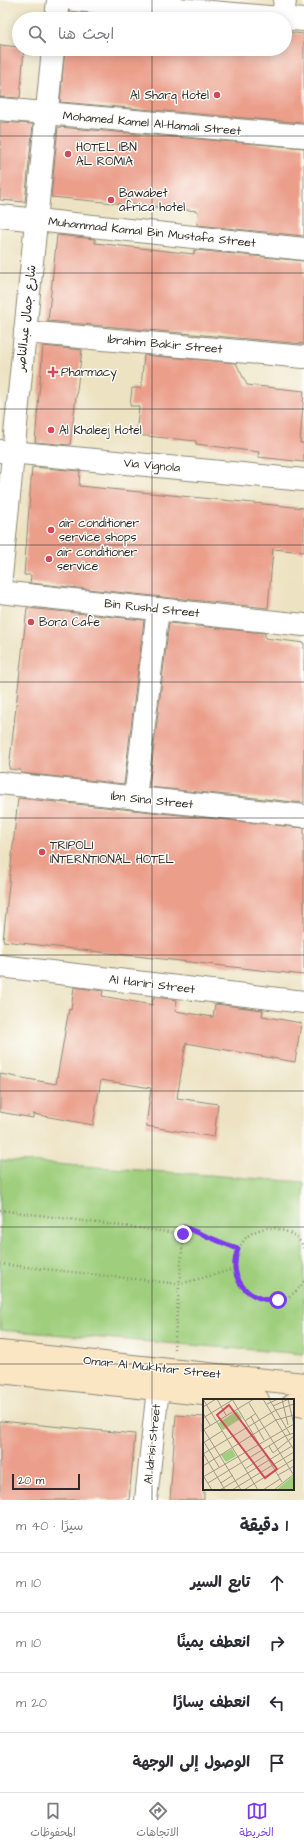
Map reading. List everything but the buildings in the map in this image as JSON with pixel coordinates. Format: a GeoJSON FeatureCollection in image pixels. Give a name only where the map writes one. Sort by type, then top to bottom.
{"type":"FeatureCollection","features":[{"type":"Feature","properties":{"kind":"main road","name":"Omar Al Mukhtar Street"},"geometry":{"type":"LineString","coordinates":[[0,1352],[173,1369],[304,1384]]}},
{"type":"Feature","properties":{"kind":"main road","name":"Omar Al Mukhtar Street"},"geometry":{"type":"LineString","coordinates":[[0,1372],[250,1399]]}},
{"type":"Feature","properties":{"kind":"main road"},"geometry":{"type":"LineString","coordinates":[[294,1404],[304,1406]]}},
{"type":"Feature","properties":{"kind":"street"},"geometry":{"type":"LineString","coordinates":[[57,12],[58,0]]}},
{"type":"Feature","properties":{"kind":"street"},"geometry":{"type":"LineString","coordinates":[[74,0],[274,12]]}},
{"type":"Feature","properties":{"kind":"street","name":"شارع جمال عبدالناصر"},"geometry":{"type":"LineString","coordinates":[[0,587],[7,452],[25,332],[52,56]]}},
{"type":"Feature","properties":{"kind":"street","name":"Mohamed Kamel Al-Hamali Street"},"geometry":{"type":"LineString","coordinates":[[0,109],[304,136]]}},
{"type":"Feature","properties":{"kind":"street","name":"Muhammad Kamal Bin Mustafa Street"},"geometry":{"type":"LineString","coordinates":[[0,216],[304,249]]}},
{"type":"Feature","properties":{"kind":"street","name":"Ibrahim Bakir Street"},"geometry":{"type":"LineString","coordinates":[[25,332],[304,357]]}},
{"type":"Feature","properties":{"kind":"street","name":"Via Vignola"},"geometry":{"type":"LineString","coordinates":[[7,452],[304,480]]}},
{"type":"Feature","properties":{"kind":"street","name":"Bin Rushd Street"},"geometry":{"type":"LineString","coordinates":[[0,592],[304,625]]}},
{"type":"Feature","properties":{"kind":"street"},"geometry":{"type":"LineString","coordinates":[[135,798],[158,609]]}},
{"type":"Feature","properties":{"kind":"street","name":"Ibn Sina Street"},"geometry":{"type":"LineString","coordinates":[[0,783],[304,816]]}},
{"type":"Feature","properties":{"kind":"street","name":"Al Hariri Street"},"geometry":{"type":"LineString","coordinates":[[0,966],[304,1002]]}},
{"type":"Feature","properties":{"kind":"street","name":"Al Idrisi Street"},"geometry":{"type":"LineString","coordinates":[[146,1500],[158,1388]]}},
{"type":"Feature","properties":{"kind":"path"},"geometry":{"type":"LineString","coordinates":[[0,1210],[183,1234]]}},
{"type":"Feature","properties":{"kind":"path"},"geometry":{"type":"LineString","coordinates":[[173,1369],[184,1227],[238,1249]]}},
{"type":"Feature","properties":{"kind":"path"},"geometry":{"type":"LineString","coordinates":[[304,1248],[293,1234],[281,1229],[269,1228],[258,1230],[248,1236],[238,1249],[235,1269],[245,1290],[255,1297],[266,1301],[278,1300],[290,1296],[299,1289],[304,1281]]}},
{"type":"Feature","properties":{"kind":"path"},"geometry":{"type":"LineString","coordinates":[[0,1264],[180,1284],[235,1269]]}},
{"type":"Feature","properties":{"kind":"green space"},"geometry":{"type":"Polygon","coordinates":[[[0,1160],[304,1182],[304,1354],[0,1330],[0,1160]]]}},
{"type":"Feature","properties":{"kind":"place","name":"Al Sharq Hotel"},"geometry":{"type":"Point","coordinates":[217,95]}},
{"type":"Feature","properties":{"kind":"place","name":"HOTEL IBN AL ROMIA"},"geometry":{"type":"Point","coordinates":[68,154]}},
{"type":"Feature","properties":{"kind":"place","name":"Bawabet africa hotel"},"geometry":{"type":"Point","coordinates":[111,200]}},
{"type":"Feature","properties":{"kind":"place","name":"Pharmacy"},"geometry":{"type":"Point","coordinates":[53,372]}},
{"type":"Feature","properties":{"kind":"place","name":"Al Khaleej Hotel"},"geometry":{"type":"Point","coordinates":[51,430]}},
{"type":"Feature","properties":{"kind":"place","name":"air conditioner service shops"},"geometry":{"type":"Point","coordinates":[51,530]}},
{"type":"Feature","properties":{"kind":"place","name":"air conditioner service"},"geometry":{"type":"Point","coordinates":[49,559]}},
{"type":"Feature","properties":{"kind":"place","name":"Bora Cafe"},"geometry":{"type":"Point","coordinates":[31,622]}},
{"type":"Feature","properties":{"kind":"place","name":"TRIPOLI INTERNTIONAL HOTEL"},"geometry":{"type":"Point","coordinates":[42,852]}},
{"type":"Feature","properties":{"kind":"route"},"geometry":{"type":"LineString","coordinates":[[183,1234],[184,1227],[238,1249],[235,1269],[245,1290],[255,1297],[266,1301],[278,1300]]}}]}
